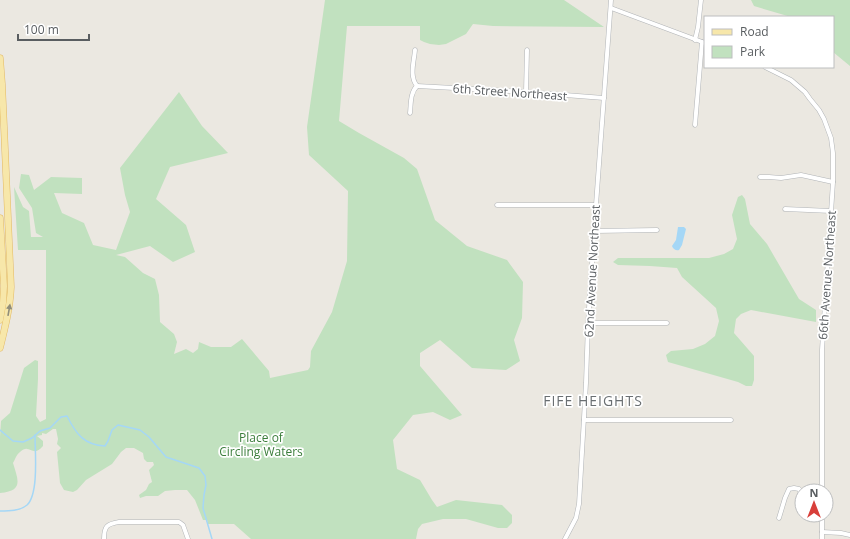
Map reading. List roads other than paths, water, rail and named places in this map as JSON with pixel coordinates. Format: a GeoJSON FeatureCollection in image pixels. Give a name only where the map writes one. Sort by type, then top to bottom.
{"type":"FeatureCollection","features":[{"type":"Feature","properties":{"kind":"main road"},"geometry":{"type":"LineString","coordinates":[[0,58],[11,287],[7,323],[0,348]]}},
{"type":"Feature","properties":{"kind":"main road"},"geometry":{"type":"LineString","coordinates":[[0,218],[4,286],[0,320]]}},
{"type":"Feature","properties":{"kind":"street","name":"62nd Avenue Northeast"},"geometry":{"type":"LineString","coordinates":[[565,539],[576,518],[579,504],[588,323],[611,0]]}},
{"type":"Feature","properties":{"kind":"street"},"geometry":{"type":"LineString","coordinates":[[695,40],[698,27],[700,0]]}},
{"type":"Feature","properties":{"kind":"street"},"geometry":{"type":"LineString","coordinates":[[611,8],[703,43],[695,125]]}},
{"type":"Feature","properties":{"kind":"street"},"geometry":{"type":"LineString","coordinates":[[410,113],[413,89],[417,86],[414,83],[412,75],[415,50]]}},
{"type":"Feature","properties":{"kind":"street"},"geometry":{"type":"LineString","coordinates":[[526,92],[527,50]]}},
{"type":"Feature","properties":{"kind":"street","name":"66th Avenue Northeast"},"geometry":{"type":"LineString","coordinates":[[767,68],[785,76],[796,83],[805,92],[824,120],[831,138],[833,153],[833,182],[822,350],[822,483]]}},
{"type":"Feature","properties":{"kind":"street","name":"6th Street Northeast"},"geometry":{"type":"LineString","coordinates":[[417,86],[604,98]]}},
{"type":"Feature","properties":{"kind":"street"},"geometry":{"type":"LineString","coordinates":[[760,177],[788,178],[801,175],[833,182]]}},
{"type":"Feature","properties":{"kind":"street"},"geometry":{"type":"LineString","coordinates":[[497,205],[596,205]]}},
{"type":"Feature","properties":{"kind":"street"},"geometry":{"type":"LineString","coordinates":[[785,210],[830,211]]}},
{"type":"Feature","properties":{"kind":"street"},"geometry":{"type":"LineString","coordinates":[[595,231],[657,230]]}},
{"type":"Feature","properties":{"kind":"street"},"geometry":{"type":"LineString","coordinates":[[588,323],[667,323]]}},
{"type":"Feature","properties":{"kind":"street"},"geometry":{"type":"LineString","coordinates":[[584,420],[731,420]]}},
{"type":"Feature","properties":{"kind":"street"},"geometry":{"type":"LineString","coordinates":[[779,518],[789,489],[794,488]]}},
{"type":"Feature","properties":{"kind":"street"},"geometry":{"type":"LineString","coordinates":[[104,539],[107,526],[112,523],[119,522],[179,522],[184,525],[188,539]]}},
{"type":"Feature","properties":{"kind":"street"},"geometry":{"type":"LineString","coordinates":[[822,523],[822,539]]}},
{"type":"Feature","properties":{"kind":"street"},"geometry":{"type":"LineString","coordinates":[[822,532],[850,535]]}},
{"type":"Feature","properties":{"kind":"water"},"geometry":{"type":"Polygon","coordinates":[[[678,227],[684,227],[686,229],[682,245],[679,250],[677,250],[672,246],[676,240],[678,227]]]}},
{"type":"Feature","properties":{"kind":"waterway"},"geometry":{"type":"LineString","coordinates":[[0,430],[13,441],[23,442],[32,438],[40,431],[50,428],[61,417],[67,416],[77,433],[86,441],[105,446],[112,430],[118,425],[140,430],[149,437],[166,457],[199,468],[205,476],[206,485],[203,508],[212,539]]}},
{"type":"Feature","properties":{"kind":"waterway"},"geometry":{"type":"LineString","coordinates":[[0,511],[18,510],[27,505],[31,499],[36,472],[35,435]]}},
{"type":"Feature","properties":{"kind":"district","name":"FIFE HEIGHTS"},"geometry":{"type":"Point","coordinates":[593,400]}},
{"type":"Feature","properties":{"kind":"park label","name":"Place of Circling Waters"},"geometry":{"type":"Point","coordinates":[261,444]}}]}
